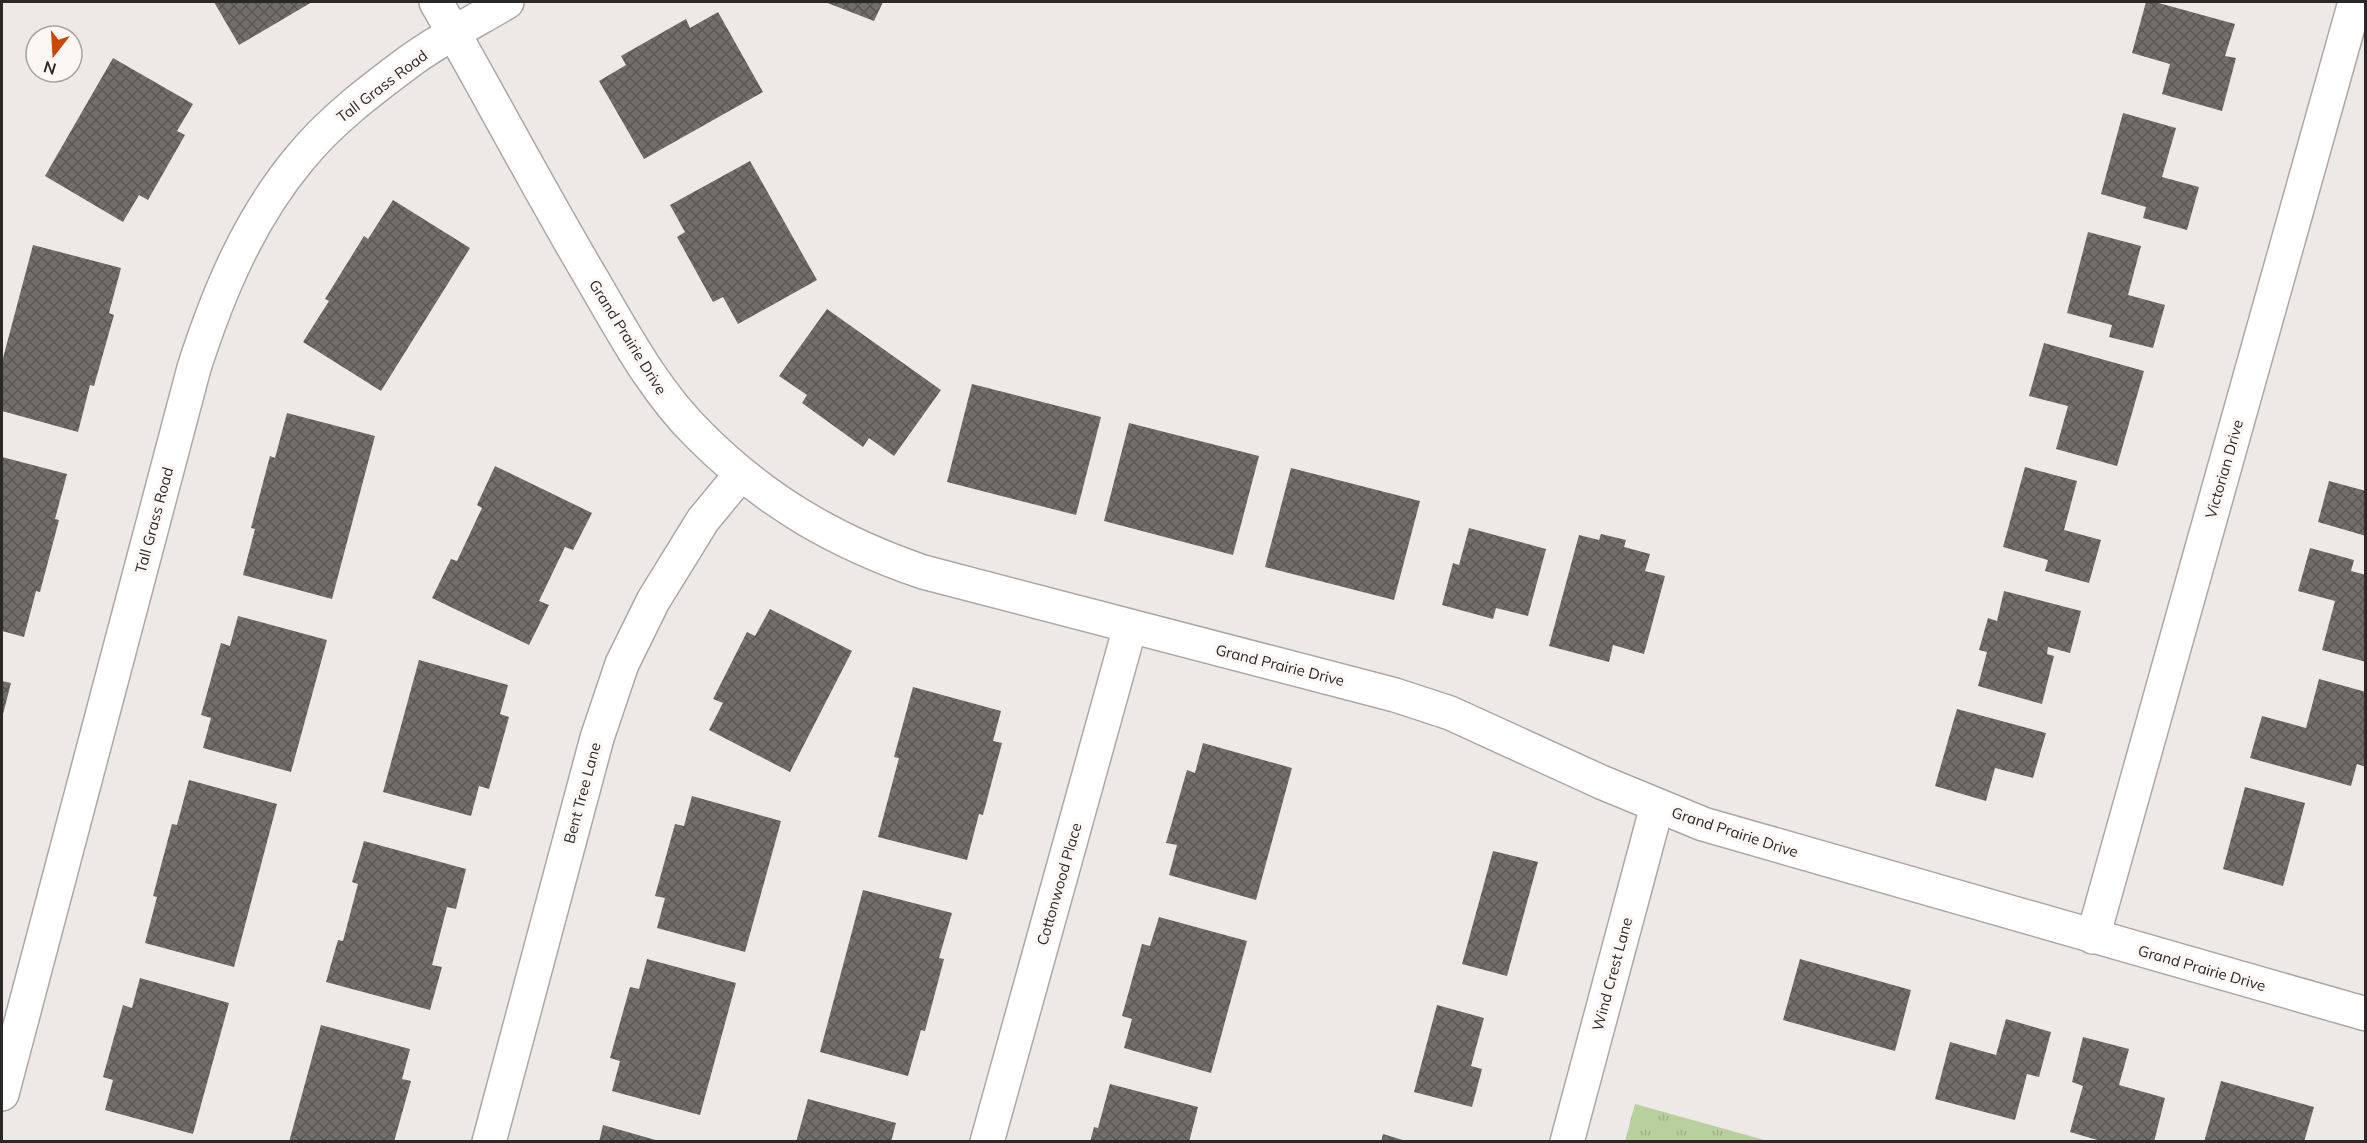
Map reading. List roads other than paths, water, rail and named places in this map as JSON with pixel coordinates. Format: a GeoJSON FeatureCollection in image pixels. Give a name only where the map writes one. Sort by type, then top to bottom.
{"type":"FeatureCollection","features":[{"type":"Feature","properties":{"kind":"street","name":"Grand Prairie Drive"},"geometry":{"type":"LineString","coordinates":[[436,2],[568,238],[643,366],[671,404],[700,436],[741,474],[808,522],[877,556],[923,572],[1395,695],[1450,713],[1657,806],[1703,824],[2366,1014]]}},
{"type":"Feature","properties":{"kind":"street","name":"Tall Grass Road"},"geometry":{"type":"LineString","coordinates":[[2,1094],[191,380],[213,309],[232,267],[262,212],[300,158],[330,126],[365,95],[412,60],[507,2]]}},
{"type":"Feature","properties":{"kind":"street","name":"Victorian Drive"},"geometry":{"type":"LineString","coordinates":[[2093,937],[2355,2]]}},
{"type":"Feature","properties":{"kind":"street","name":"Bent Tree Lane"},"geometry":{"type":"LineString","coordinates":[[489,1142],[597,738],[622,664],[653,601],[697,530],[741,474]]}},
{"type":"Feature","properties":{"kind":"street","name":"Cottonwood Place"},"geometry":{"type":"LineString","coordinates":[[987,1142],[1130,627]]}},
{"type":"Feature","properties":{"kind":"street","name":"Wind Crest Lane"},"geometry":{"type":"LineString","coordinates":[[1567,1142],[1657,806]]}}]}
